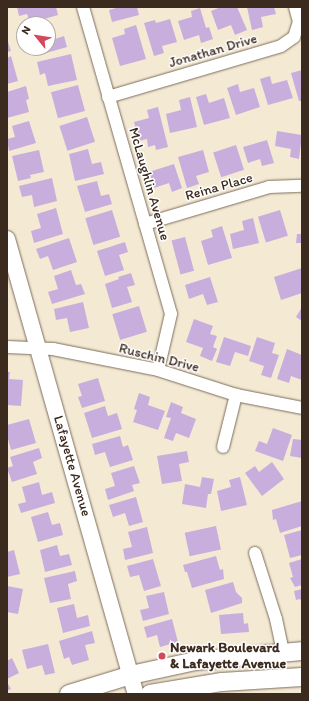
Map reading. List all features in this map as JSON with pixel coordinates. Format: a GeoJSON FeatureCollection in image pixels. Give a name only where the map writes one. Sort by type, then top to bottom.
{"type":"FeatureCollection","features":[{"type":"Feature","properties":{"kind":"main road"},"geometry":{"type":"LineString","coordinates":[[69,694],[131,675],[195,661],[302,651]]}},
{"type":"Feature","properties":{"kind":"main road"},"geometry":{"type":"LineString","coordinates":[[150,694],[222,682],[302,677]]}},
{"type":"Feature","properties":{"kind":"street","name":"McLaughlin Avenue"},"geometry":{"type":"LineString","coordinates":[[82,7],[171,314],[158,370]]}},
{"type":"Feature","properties":{"kind":"street","name":"Jonathan Drive"},"geometry":{"type":"LineString","coordinates":[[108,97],[281,46],[294,37],[299,22],[294,7]]}},
{"type":"Feature","properties":{"kind":"street","name":"Reina Place"},"geometry":{"type":"LineString","coordinates":[[145,224],[269,187],[302,186]]}},
{"type":"Feature","properties":{"kind":"street","name":"Lafayette Avenue"},"geometry":{"type":"LineString","coordinates":[[7,239],[136,694]]}},
{"type":"Feature","properties":{"kind":"street","name":"Ruschin Drive"},"geometry":{"type":"LineString","coordinates":[[7,347],[53,349],[158,370],[236,395],[302,408]]}},
{"type":"Feature","properties":{"kind":"street"},"geometry":{"type":"LineString","coordinates":[[223,447],[236,395]]}},
{"type":"Feature","properties":{"kind":"street"},"geometry":{"type":"LineString","coordinates":[[255,553],[276,619],[283,652]]}},
{"type":"Feature","properties":{"kind":"building"},"geometry":{"type":"Polygon","coordinates":[[[17,7],[56,7],[58,15],[28,16],[27,14],[19,16],[17,7]]]}},
{"type":"Feature","properties":{"kind":"building"},"geometry":{"type":"Polygon","coordinates":[[[115,7],[137,7],[139,15],[112,22],[109,10],[116,8],[115,7]]]}},
{"type":"Feature","properties":{"kind":"building"},"geometry":{"type":"Polygon","coordinates":[[[221,7],[237,7],[247,30],[235,35],[231,25],[218,30],[211,11],[221,7]]]}},
{"type":"Feature","properties":{"kind":"building"},"geometry":{"type":"Polygon","coordinates":[[[247,7],[274,7],[276,14],[261,17],[263,27],[252,30],[247,7]]]}},
{"type":"Feature","properties":{"kind":"building"},"geometry":{"type":"Polygon","coordinates":[[[200,8],[206,28],[209,27],[213,39],[201,43],[199,35],[184,40],[178,21],[192,17],[191,11],[200,8]]]}},
{"type":"Feature","properties":{"kind":"building"},"geometry":{"type":"Polygon","coordinates":[[[170,19],[177,42],[162,46],[164,53],[154,56],[144,23],[155,20],[156,23],[170,19]]]}},
{"type":"Feature","properties":{"kind":"building"},"geometry":{"type":"Polygon","coordinates":[[[136,25],[146,59],[120,66],[112,38],[125,34],[124,29],[136,25]]]}},
{"type":"Feature","properties":{"kind":"building"},"geometry":{"type":"Polygon","coordinates":[[[64,36],[67,47],[56,50],[56,39],[64,36]]]}},
{"type":"Feature","properties":{"kind":"building"},"geometry":{"type":"Polygon","coordinates":[[[7,39],[11,51],[7,52],[7,39]]]}},
{"type":"Feature","properties":{"kind":"building"},"geometry":{"type":"Polygon","coordinates":[[[71,54],[77,80],[48,86],[45,73],[40,75],[37,62],[71,54]]]}},
{"type":"Feature","properties":{"kind":"building"},"geometry":{"type":"Polygon","coordinates":[[[11,56],[18,81],[7,84],[7,58],[11,56]]]}},
{"type":"Feature","properties":{"kind":"building"},"geometry":{"type":"Polygon","coordinates":[[[302,70],[302,101],[299,101],[291,73],[302,70]]]}},
{"type":"Feature","properties":{"kind":"building"},"geometry":{"type":"Polygon","coordinates":[[[270,76],[272,84],[287,80],[293,98],[268,105],[260,79],[270,76]]]}},
{"type":"Feature","properties":{"kind":"building"},"geometry":{"type":"Polygon","coordinates":[[[238,84],[240,92],[254,88],[260,107],[236,115],[227,88],[238,84]]]}},
{"type":"Feature","properties":{"kind":"building"},"geometry":{"type":"Polygon","coordinates":[[[78,85],[85,111],[58,118],[51,92],[78,85]]]}},
{"type":"Feature","properties":{"kind":"building"},"geometry":{"type":"Polygon","coordinates":[[[26,86],[29,99],[26,100],[29,112],[7,118],[7,92],[26,86]]]}},
{"type":"Feature","properties":{"kind":"building"},"geometry":{"type":"Polygon","coordinates":[[[206,94],[209,103],[224,98],[230,118],[204,125],[196,97],[206,94]]]}},
{"type":"Feature","properties":{"kind":"building"},"geometry":{"type":"Polygon","coordinates":[[[190,97],[197,127],[170,133],[166,114],[181,110],[179,100],[190,97]]]}},
{"type":"Feature","properties":{"kind":"building"},"geometry":{"type":"Polygon","coordinates":[[[158,107],[168,147],[156,150],[155,145],[148,147],[147,139],[139,141],[134,122],[149,118],[147,110],[158,107]]]}},
{"type":"Feature","properties":{"kind":"building"},"geometry":{"type":"Polygon","coordinates":[[[87,117],[95,142],[67,151],[59,126],[87,117]]]}},
{"type":"Feature","properties":{"kind":"building"},"geometry":{"type":"Polygon","coordinates":[[[29,121],[36,143],[9,151],[7,139],[15,137],[12,126],[29,121]]]}},
{"type":"Feature","properties":{"kind":"building"},"geometry":{"type":"Polygon","coordinates":[[[277,131],[302,135],[299,159],[290,157],[291,149],[275,146],[277,131]]]}},
{"type":"Feature","properties":{"kind":"building"},"geometry":{"type":"Polygon","coordinates":[[[267,140],[274,163],[262,166],[260,159],[248,163],[243,147],[267,140]]]}},
{"type":"Feature","properties":{"kind":"building"},"geometry":{"type":"Polygon","coordinates":[[[236,145],[244,170],[221,177],[213,152],[236,145]]]}},
{"type":"Feature","properties":{"kind":"building"},"geometry":{"type":"Polygon","coordinates":[[[88,149],[92,164],[101,162],[104,174],[75,181],[69,154],[88,149]]]}},
{"type":"Feature","properties":{"kind":"building"},"geometry":{"type":"Polygon","coordinates":[[[39,150],[44,172],[30,175],[31,178],[18,181],[12,156],[39,150]]]}},
{"type":"Feature","properties":{"kind":"building"},"geometry":{"type":"Polygon","coordinates":[[[203,150],[209,172],[196,176],[199,184],[187,188],[178,157],[203,150]]]}},
{"type":"Feature","properties":{"kind":"building"},"geometry":{"type":"Polygon","coordinates":[[[174,164],[182,188],[172,192],[169,183],[154,188],[149,172],[174,164]]]}},
{"type":"Feature","properties":{"kind":"building"},"geometry":{"type":"Polygon","coordinates":[[[52,178],[57,201],[34,207],[32,195],[22,197],[19,186],[52,178]]]}},
{"type":"Feature","properties":{"kind":"building"},"geometry":{"type":"Polygon","coordinates":[[[97,181],[101,196],[109,194],[112,204],[85,212],[77,186],[97,181]]]}},
{"type":"Feature","properties":{"kind":"building"},"geometry":{"type":"Polygon","coordinates":[[[56,208],[63,234],[34,243],[31,231],[41,228],[37,214],[56,208]]]}},
{"type":"Feature","properties":{"kind":"building"},"geometry":{"type":"Polygon","coordinates":[[[112,210],[120,237],[93,245],[85,218],[112,210]]]}},
{"type":"Feature","properties":{"kind":"building"},"geometry":{"type":"Polygon","coordinates":[[[280,210],[288,236],[266,243],[258,217],[280,210]]]}},
{"type":"Feature","properties":{"kind":"building"},"geometry":{"type":"Polygon","coordinates":[[[253,218],[259,243],[233,249],[230,234],[244,230],[242,221],[253,218]]]}},
{"type":"Feature","properties":{"kind":"building"},"geometry":{"type":"Polygon","coordinates":[[[222,226],[232,258],[208,265],[201,241],[213,237],[211,230],[222,226]]]}},
{"type":"Feature","properties":{"kind":"building"},"geometry":{"type":"Polygon","coordinates":[[[297,234],[302,234],[302,243],[296,243],[297,234]]]}},
{"type":"Feature","properties":{"kind":"building"},"geometry":{"type":"Polygon","coordinates":[[[185,237],[194,271],[181,274],[171,241],[185,237]]]}},
{"type":"Feature","properties":{"kind":"building"},"geometry":{"type":"Polygon","coordinates":[[[69,238],[77,262],[53,270],[48,256],[40,259],[36,249],[69,238]]]}},
{"type":"Feature","properties":{"kind":"building"},"geometry":{"type":"Polygon","coordinates":[[[125,242],[128,252],[119,255],[124,270],[105,276],[97,251],[125,242]]]}},
{"type":"Feature","properties":{"kind":"building"},"geometry":{"type":"Polygon","coordinates":[[[302,268],[302,293],[281,300],[274,277],[302,268]]]}},
{"type":"Feature","properties":{"kind":"building"},"geometry":{"type":"Polygon","coordinates":[[[71,270],[76,285],[81,284],[85,294],[52,304],[48,292],[58,289],[54,276],[71,270]]]}},
{"type":"Feature","properties":{"kind":"building"},"geometry":{"type":"Polygon","coordinates":[[[131,273],[135,285],[127,287],[132,302],[112,308],[105,284],[119,279],[118,277],[131,273]]]}},
{"type":"Feature","properties":{"kind":"building"},"geometry":{"type":"Polygon","coordinates":[[[210,277],[218,302],[207,305],[203,294],[189,299],[185,285],[210,277]]]}},
{"type":"Feature","properties":{"kind":"building"},"geometry":{"type":"Polygon","coordinates":[[[83,302],[89,328],[70,332],[67,318],[56,320],[54,309],[83,302]]]}},
{"type":"Feature","properties":{"kind":"building"},"geometry":{"type":"Polygon","coordinates":[[[139,306],[147,332],[120,340],[112,314],[139,306]]]}},
{"type":"Feature","properties":{"kind":"building"},"geometry":{"type":"Polygon","coordinates":[[[302,307],[302,321],[296,317],[302,307]]]}},
{"type":"Feature","properties":{"kind":"building"},"geometry":{"type":"Polygon","coordinates":[[[194,319],[213,326],[210,334],[217,336],[213,347],[217,349],[212,361],[200,356],[203,348],[186,342],[194,319]]]}},
{"type":"Feature","properties":{"kind":"building"},"geometry":{"type":"Polygon","coordinates":[[[224,337],[251,346],[248,356],[235,352],[230,366],[216,362],[224,337]]]}},
{"type":"Feature","properties":{"kind":"building"},"geometry":{"type":"Polygon","coordinates":[[[257,337],[275,343],[272,353],[279,355],[271,378],[261,375],[264,366],[249,361],[257,337]]]}},
{"type":"Feature","properties":{"kind":"building"},"geometry":{"type":"Polygon","coordinates":[[[287,349],[302,355],[302,380],[291,376],[289,383],[277,379],[287,349]]]}},
{"type":"Feature","properties":{"kind":"building"},"geometry":{"type":"Polygon","coordinates":[[[7,372],[10,372],[9,379],[23,380],[21,406],[7,405],[7,372]]]}},
{"type":"Feature","properties":{"kind":"building"},"geometry":{"type":"Polygon","coordinates":[[[98,378],[105,401],[82,408],[78,397],[82,396],[78,384],[98,378]]]}},
{"type":"Feature","properties":{"kind":"building"},"geometry":{"type":"Polygon","coordinates":[[[139,393],[150,397],[148,405],[165,411],[158,430],[133,422],[137,410],[134,409],[139,393]]]}},
{"type":"Feature","properties":{"kind":"building"},"geometry":{"type":"Polygon","coordinates":[[[171,402],[183,407],[181,413],[196,419],[189,438],[176,433],[173,441],[164,438],[171,418],[166,417],[171,402]]]}},
{"type":"Feature","properties":{"kind":"building"},"geometry":{"type":"Polygon","coordinates":[[[105,406],[108,416],[117,413],[122,429],[92,438],[84,413],[105,406]]]}},
{"type":"Feature","properties":{"kind":"building"},"geometry":{"type":"Polygon","coordinates":[[[29,419],[36,443],[11,450],[7,435],[7,425],[29,419]]]}},
{"type":"Feature","properties":{"kind":"building"},"geometry":{"type":"Polygon","coordinates":[[[273,428],[292,435],[283,461],[255,451],[259,441],[267,444],[273,428]]]}},
{"type":"Feature","properties":{"kind":"building"},"geometry":{"type":"Polygon","coordinates":[[[120,436],[123,447],[128,445],[133,460],[110,467],[105,452],[95,455],[92,444],[120,436]]]}},
{"type":"Feature","properties":{"kind":"building"},"geometry":{"type":"Polygon","coordinates":[[[293,439],[302,440],[302,458],[290,456],[293,439]]]}},
{"type":"Feature","properties":{"kind":"building"},"geometry":{"type":"Polygon","coordinates":[[[39,448],[42,458],[33,462],[37,474],[12,482],[7,468],[13,466],[10,457],[39,448]]]}},
{"type":"Feature","properties":{"kind":"building"},"geometry":{"type":"Polygon","coordinates":[[[187,451],[189,462],[179,464],[182,481],[162,484],[157,456],[187,451]]]}},
{"type":"Feature","properties":{"kind":"building"},"geometry":{"type":"Polygon","coordinates":[[[272,462],[284,479],[262,496],[245,473],[255,466],[259,472],[272,462]]]}},
{"type":"Feature","properties":{"kind":"building"},"geometry":{"type":"Polygon","coordinates":[[[134,466],[140,483],[132,485],[134,491],[108,500],[105,489],[115,486],[111,473],[134,466]]]}},
{"type":"Feature","properties":{"kind":"building"},"geometry":{"type":"Polygon","coordinates":[[[202,477],[214,479],[211,494],[208,494],[206,508],[182,504],[185,484],[200,487],[202,477]]]}},
{"type":"Feature","properties":{"kind":"building"},"geometry":{"type":"Polygon","coordinates":[[[240,477],[247,505],[221,511],[217,491],[231,487],[229,480],[240,477]]]}},
{"type":"Feature","properties":{"kind":"building"},"geometry":{"type":"Polygon","coordinates":[[[39,482],[42,495],[52,492],[55,503],[21,513],[18,504],[26,502],[22,487],[39,482]]]}},
{"type":"Feature","properties":{"kind":"building"},"geometry":{"type":"Polygon","coordinates":[[[136,497],[143,522],[129,526],[125,513],[113,517],[109,505],[136,497]]]}},
{"type":"Feature","properties":{"kind":"building"},"geometry":{"type":"Polygon","coordinates":[[[302,501],[302,526],[280,533],[276,519],[273,520],[272,510],[302,501]]]}},
{"type":"Feature","properties":{"kind":"building"},"geometry":{"type":"Polygon","coordinates":[[[48,512],[52,525],[60,523],[63,535],[38,542],[31,517],[48,512]]]}},
{"type":"Feature","properties":{"kind":"building"},"geometry":{"type":"Polygon","coordinates":[[[216,526],[221,549],[190,556],[185,533],[216,526]]]}},
{"type":"Feature","properties":{"kind":"building"},"geometry":{"type":"Polygon","coordinates":[[[147,527],[153,553],[125,560],[123,549],[132,547],[128,532],[147,527]]]}},
{"type":"Feature","properties":{"kind":"building"},"geometry":{"type":"Polygon","coordinates":[[[302,530],[302,555],[290,558],[284,535],[302,530]]]}},
{"type":"Feature","properties":{"kind":"building"},"geometry":{"type":"Polygon","coordinates":[[[57,545],[60,556],[69,554],[72,565],[45,572],[40,550],[57,545]]]}},
{"type":"Feature","properties":{"kind":"building"},"geometry":{"type":"Polygon","coordinates":[[[14,550],[20,574],[7,577],[7,552],[14,550]]]}},
{"type":"Feature","properties":{"kind":"building"},"geometry":{"type":"Polygon","coordinates":[[[216,556],[220,570],[223,569],[224,579],[192,588],[183,565],[216,556]]]}},
{"type":"Feature","properties":{"kind":"building"},"geometry":{"type":"Polygon","coordinates":[[[153,559],[161,586],[144,591],[139,575],[130,577],[127,566],[153,559]]]}},
{"type":"Feature","properties":{"kind":"building"},"geometry":{"type":"Polygon","coordinates":[[[302,559],[302,585],[295,587],[290,578],[293,577],[289,563],[302,559]]]}},
{"type":"Feature","properties":{"kind":"building"},"geometry":{"type":"Polygon","coordinates":[[[75,571],[77,581],[68,584],[71,599],[50,603],[44,578],[75,571]]]}},
{"type":"Feature","properties":{"kind":"building"},"geometry":{"type":"Polygon","coordinates":[[[233,582],[236,592],[242,598],[242,603],[211,613],[205,590],[233,582]]]}},
{"type":"Feature","properties":{"kind":"building"},"geometry":{"type":"Polygon","coordinates":[[[7,586],[23,589],[18,614],[7,612],[7,586]]]}},
{"type":"Feature","properties":{"kind":"building"},"geometry":{"type":"Polygon","coordinates":[[[302,589],[302,603],[300,599],[296,600],[294,591],[302,589]]]}},
{"type":"Feature","properties":{"kind":"building"},"geometry":{"type":"Polygon","coordinates":[[[164,592],[169,614],[143,621],[140,610],[149,608],[146,596],[164,592]]]}},
{"type":"Feature","properties":{"kind":"building"},"geometry":{"type":"Polygon","coordinates":[[[74,604],[77,618],[88,615],[90,626],[63,633],[57,608],[74,604]]]}},
{"type":"Feature","properties":{"kind":"building"},"geometry":{"type":"Polygon","coordinates":[[[243,613],[244,624],[248,623],[249,632],[221,634],[219,615],[243,613]]]}},
{"type":"Feature","properties":{"kind":"building"},"geometry":{"type":"Polygon","coordinates":[[[172,619],[178,642],[160,647],[157,635],[147,638],[144,627],[172,619]]]}},
{"type":"Feature","properties":{"kind":"building"},"geometry":{"type":"Polygon","coordinates":[[[92,631],[95,643],[85,645],[89,660],[72,665],[69,657],[64,659],[59,641],[92,631]]]}},
{"type":"Feature","properties":{"kind":"building"},"geometry":{"type":"Polygon","coordinates":[[[48,644],[55,673],[45,675],[42,665],[27,669],[22,650],[48,644]]]}},
{"type":"Feature","properties":{"kind":"building"},"geometry":{"type":"Polygon","coordinates":[[[12,658],[19,673],[7,679],[7,661],[12,658]]]}},
{"type":"Feature","properties":{"kind":"building"},"geometry":{"type":"Polygon","coordinates":[[[7,682],[11,689],[7,691],[7,682]]]}},
{"type":"Feature","properties":{"kind":"place","name":"Newark Boulevard & Lafayette Avenue"},"geometry":{"type":"Point","coordinates":[162,656]}}]}
